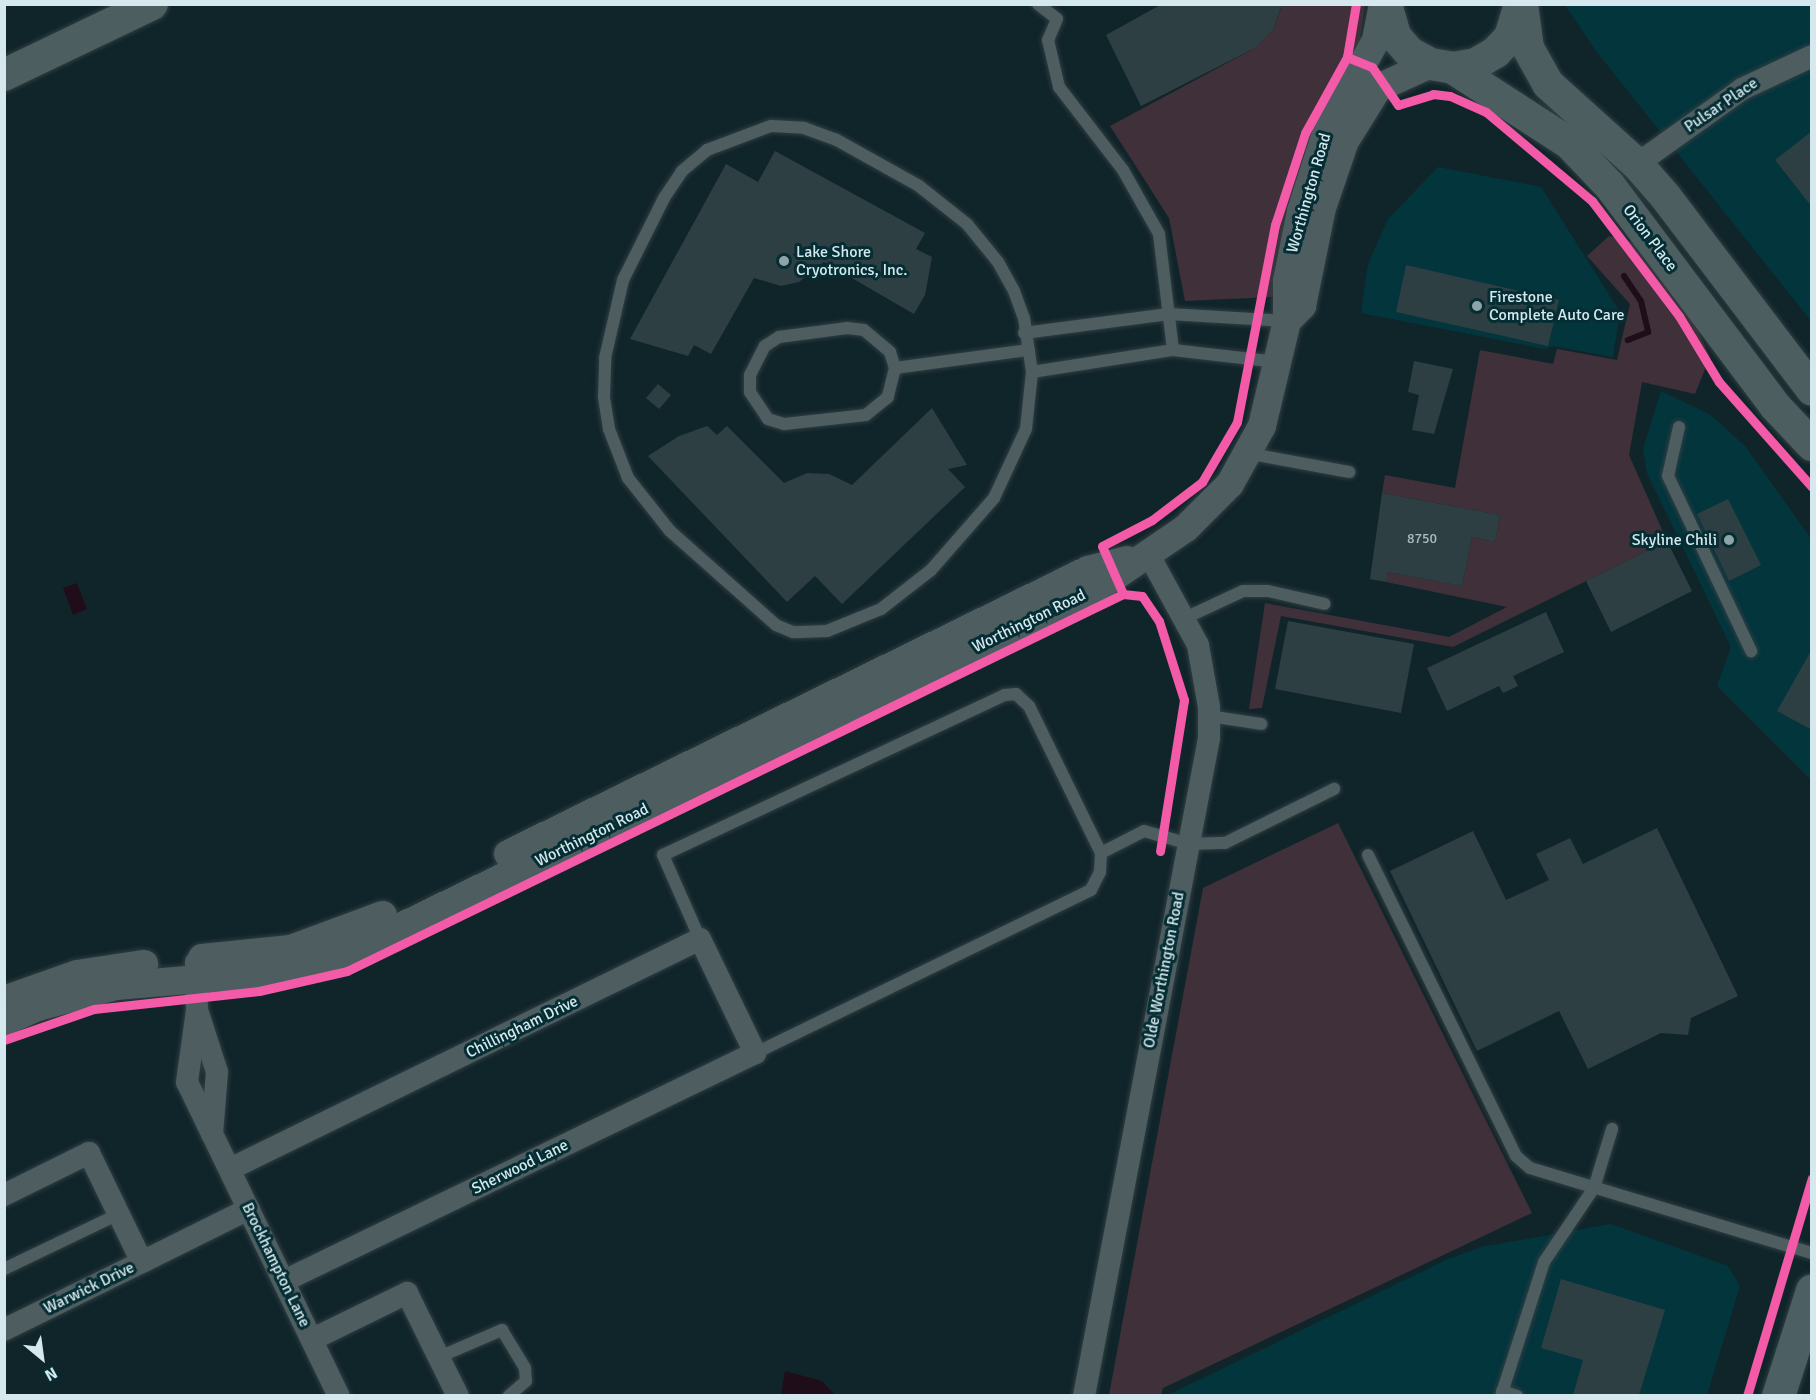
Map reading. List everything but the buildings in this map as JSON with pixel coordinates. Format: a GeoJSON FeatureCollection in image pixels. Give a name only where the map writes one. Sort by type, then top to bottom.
{"type":"FeatureCollection","features":[{"type":"Feature","properties":{"kind":"main road"},"geometry":{"type":"LineString","coordinates":[[4,75],[152,4]]}},
{"type":"Feature","properties":{"kind":"main road","name":"Orion Place"},"geometry":{"type":"LineString","coordinates":[[1384,4],[1395,36],[1410,53],[1442,66],[1518,106],[1569,143],[1610,186],[1775,406],[1812,445]]}},
{"type":"Feature","properties":{"kind":"main road"},"geometry":{"type":"LineString","coordinates":[[1442,66],[1476,64],[1496,52],[1510,37],[1521,4]]}},
{"type":"Feature","properties":{"kind":"main road"},"geometry":{"type":"LineString","coordinates":[[1521,4],[1534,65],[1548,84],[1637,164],[1812,390]]}},
{"type":"Feature","properties":{"kind":"main road"},"geometry":{"type":"LineString","coordinates":[[1518,106],[1585,134],[1619,162],[1637,164]]}},
{"type":"Feature","properties":{"kind":"main road"},"geometry":{"type":"LineString","coordinates":[[1778,1395],[1812,1290]]}},
{"type":"Feature","properties":{"kind":"street","name":"Worthington Road"},"geometry":{"type":"LineString","coordinates":[[4,1022],[38,1007],[116,986],[291,949],[359,926],[1088,570],[1149,555],[1212,506],[1251,454],[1279,362],[1287,321],[1287,281],[1301,211],[1328,127],[1376,40],[1384,4]]}},
{"type":"Feature","properties":{"kind":"street","name":"Pulsar Place"},"geometry":{"type":"LineString","coordinates":[[1637,164],[1742,89],[1812,56]]}},
{"type":"Feature","properties":{"kind":"street","name":"Worthington Road"},"geometry":{"type":"LineString","coordinates":[[1287,321],[1302,306],[1322,208],[1345,141],[1361,111],[1378,88],[1442,66]]}},
{"type":"Feature","properties":{"kind":"street","name":"Olde Worthington Road"},"geometry":{"type":"LineString","coordinates":[[1084,1395],[1189,844],[1209,716],[1198,645],[1149,555]]}},
{"type":"Feature","properties":{"kind":"street"},"geometry":{"type":"LineString","coordinates":[[700,939],[755,1053]]}},
{"type":"Feature","properties":{"kind":"street","name":"Chillingham Drive"},"geometry":{"type":"LineString","coordinates":[[230,1169],[700,939]]}},
{"type":"Feature","properties":{"kind":"street","name":"Worthington Road"},"geometry":{"type":"LineString","coordinates":[[4,1000],[77,974],[196,968]]}},
{"type":"Feature","properties":{"kind":"street","name":"Brockhampton Lane"},"geometry":{"type":"LineString","coordinates":[[196,968],[197,1010],[217,1072],[212,1135],[339,1395]]}},
{"type":"Feature","properties":{"kind":"street","name":"Sherwood Lane"},"geometry":{"type":"LineString","coordinates":[[284,1281],[755,1053]]}},
{"type":"Feature","properties":{"kind":"street","name":"Warwick Drive"},"geometry":{"type":"LineString","coordinates":[[4,1195],[89,1153],[142,1262]]}},
{"type":"Feature","properties":{"kind":"street","name":"Warwick Drive"},"geometry":{"type":"LineString","coordinates":[[4,1330],[249,1209]]}},
{"type":"Feature","properties":{"kind":"street"},"geometry":{"type":"LineString","coordinates":[[313,1339],[407,1293],[458,1395]]}},
{"type":"Feature","properties":{"kind":"lane"},"geometry":{"type":"LineString","coordinates":[[1038,4],[1057,19],[1048,40],[1059,87],[1123,170],[1159,234],[1173,350]]}},
{"type":"Feature","properties":{"kind":"lane"},"geometry":{"type":"LineString","coordinates":[[771,126],[804,128],[835,139],[919,186],[967,224],[998,262],[1014,291],[1024,333],[1032,372],[1026,429],[994,498],[931,570],[881,609],[827,631],[793,632],[776,625],[670,531],[628,478],[609,429],[605,358],[623,280],[639,244],[682,171],[706,150],[771,126]]}},
{"type":"Feature","properties":{"kind":"lane"},"geometry":{"type":"LineString","coordinates":[[1024,333],[1169,314],[1287,321]]}},
{"type":"Feature","properties":{"kind":"lane"},"geometry":{"type":"LineString","coordinates":[[864,330],[890,352],[895,368],[888,397],[866,415],[784,424],[768,419],[750,392],[755,359],[779,337],[864,330]]}},
{"type":"Feature","properties":{"kind":"lane"},"geometry":{"type":"LineString","coordinates":[[895,368],[1029,350]]}},
{"type":"Feature","properties":{"kind":"lane"},"geometry":{"type":"LineString","coordinates":[[1032,372],[1173,350],[1279,362]]}},
{"type":"Feature","properties":{"kind":"lane"},"geometry":{"type":"LineString","coordinates":[[1679,427],[1668,476],[1751,651]]}},
{"type":"Feature","properties":{"kind":"lane"},"geometry":{"type":"LineString","coordinates":[[1251,454],[1349,472]]}},
{"type":"Feature","properties":{"kind":"lane"},"geometry":{"type":"LineString","coordinates":[[1185,618],[1243,591],[1268,591],[1325,604]]}},
{"type":"Feature","properties":{"kind":"lane"},"geometry":{"type":"LineString","coordinates":[[700,939],[663,855],[1005,695],[1016,694],[1029,706],[1101,853],[1100,872],[1091,890],[755,1053]]}},
{"type":"Feature","properties":{"kind":"lane"},"geometry":{"type":"LineString","coordinates":[[1209,716],[1261,724]]}},
{"type":"Feature","properties":{"kind":"lane"},"geometry":{"type":"LineString","coordinates":[[1101,853],[1144,831],[1189,844],[1226,843],[1334,789]]}},
{"type":"Feature","properties":{"kind":"lane"},"geometry":{"type":"LineString","coordinates":[[1368,855],[1516,1156],[1530,1168],[1812,1252]]}},
{"type":"Feature","properties":{"kind":"lane"},"geometry":{"type":"LineString","coordinates":[[1517,1395],[1502,1393],[1544,1262],[1594,1188],[1612,1129]]}},
{"type":"Feature","properties":{"kind":"lane"},"geometry":{"type":"LineString","coordinates":[[4,1269],[119,1214]]}},
{"type":"Feature","properties":{"kind":"lane"},"geometry":{"type":"LineString","coordinates":[[439,1357],[502,1330],[525,1368],[526,1381],[509,1395]]}},
{"type":"Feature","properties":{"kind":"shaded area"},"geometry":{"type":"Polygon","coordinates":[[[1282,5],[1365,5],[1359,45],[1272,297],[1185,301],[1169,218],[1110,126],[1255,48],[1273,30],[1282,5]]]}},
{"type":"Feature","properties":{"kind":"shaded area"},"geometry":{"type":"Polygon","coordinates":[[[1565,5],[1811,5],[1811,321],[1596,51],[1565,5]]]}},
{"type":"Feature","properties":{"kind":"shaded area"},"geometry":{"type":"Polygon","coordinates":[[[1438,167],[1541,187],[1620,312],[1613,357],[1554,346],[1545,349],[1361,313],[1368,264],[1388,219],[1438,167]]]}},
{"type":"Feature","properties":{"kind":"shaded area"},"geometry":{"type":"Polygon","coordinates":[[[1609,236],[1633,242],[1694,322],[1710,357],[1695,394],[1642,382],[1629,455],[1667,541],[1453,647],[1281,616],[1262,708],[1249,709],[1265,603],[1449,637],[1507,607],[1386,582],[1388,572],[1462,586],[1472,537],[1495,542],[1500,515],[1382,493],[1385,475],[1455,488],[1480,350],[1553,364],[1557,349],[1617,360],[1630,304],[1587,256],[1609,236]]]}},
{"type":"Feature","properties":{"kind":"shaded area"},"geometry":{"type":"Polygon","coordinates":[[[1661,391],[1711,415],[1746,447],[1811,539],[1811,780],[1717,686],[1731,647],[1647,473],[1643,449],[1661,391]]]}},
{"type":"Feature","properties":{"kind":"shaded area"},"geometry":{"type":"Polygon","coordinates":[[[77,583],[87,609],[73,615],[63,588],[77,583]]]}},
{"type":"Feature","properties":{"kind":"shaded area"},"geometry":{"type":"Polygon","coordinates":[[[1338,823],[1532,1213],[1163,1388],[1161,1395],[1109,1395],[1203,888],[1338,823]]]}},
{"type":"Feature","properties":{"kind":"shaded area"},"geometry":{"type":"Polygon","coordinates":[[[1611,1224],[1728,1266],[1740,1286],[1707,1395],[1166,1396],[1448,1259],[1481,1247],[1611,1224]]]}},
{"type":"Feature","properties":{"kind":"shaded area"},"geometry":{"type":"Polygon","coordinates":[[[785,1371],[822,1381],[835,1395],[781,1395],[785,1371]]]}},
{"type":"Feature","properties":{"kind":"waterway"},"geometry":{"type":"LineString","coordinates":[[1624,276],[1641,301],[1648,332],[1628,340]]}},
{"type":"Feature","properties":{"kind":"cycle path"},"geometry":{"type":"LineString","coordinates":[[1123,594],[1102,546],[1152,520],[1202,482],[1237,422],[1275,225],[1305,133],[1347,57],[1356,4]]}},
{"type":"Feature","properties":{"kind":"cycle path"},"geometry":{"type":"LineString","coordinates":[[1347,57],[1372,67],[1398,105],[1433,94],[1450,96],[1486,112],[1592,201],[1679,316],[1719,382],[1812,487]]}},
{"type":"Feature","properties":{"kind":"cycle path"},"geometry":{"type":"LineString","coordinates":[[4,1040],[94,1009],[259,991],[347,971],[1123,594],[1142,596],[1159,621],[1184,700],[1160,851]]}},
{"type":"Feature","properties":{"kind":"cycle path"},"geometry":{"type":"LineString","coordinates":[[1747,1396],[1812,1178]]}},
{"type":"Feature","properties":{"kind":"place","name":"Lake Shore Cryotronics, Inc."},"geometry":{"type":"Point","coordinates":[784,261]}},
{"type":"Feature","properties":{"kind":"place","name":"Firestone Complete Auto Care"},"geometry":{"type":"Point","coordinates":[1477,306]}},
{"type":"Feature","properties":{"kind":"place","name":"Skyline Chili"},"geometry":{"type":"Point","coordinates":[1729,540]}}]}
